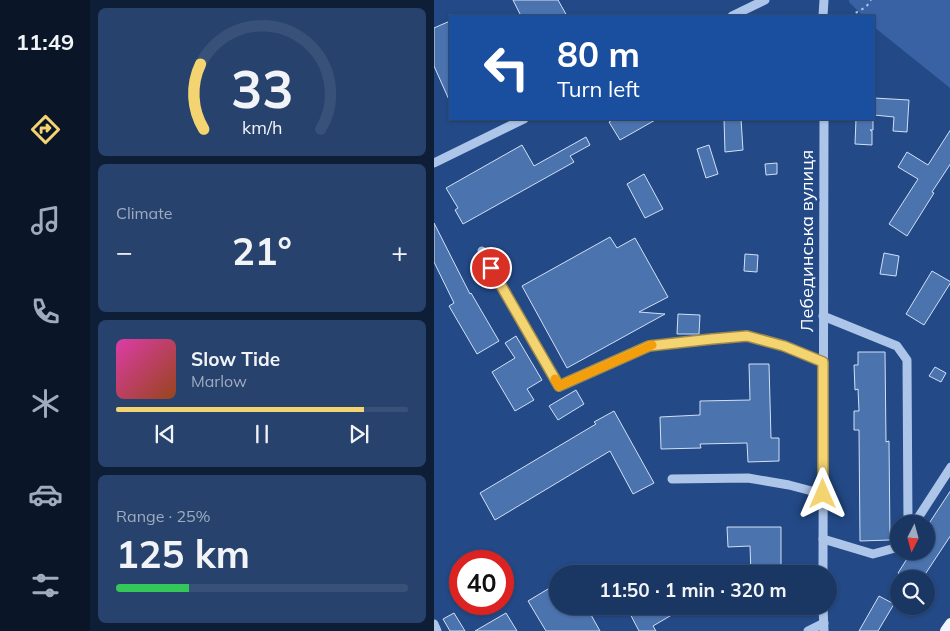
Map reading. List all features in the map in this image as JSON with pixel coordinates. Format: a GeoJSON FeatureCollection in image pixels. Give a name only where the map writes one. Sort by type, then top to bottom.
{"type":"FeatureCollection","features":[{"type":"Feature","properties":{"kind":"main road"},"geometry":{"type":"LineString","coordinates":[[946,631],[950,624]]}},
{"type":"Feature","properties":{"kind":"street"},"geometry":{"type":"LineString","coordinates":[[734,15],[764,0]]}},
{"type":"Feature","properties":{"kind":"street"},"geometry":{"type":"LineString","coordinates":[[823,15],[824,0]]}},
{"type":"Feature","properties":{"kind":"street"},"geometry":{"type":"LineString","coordinates":[[434,163],[522,120]]}},
{"type":"Feature","properties":{"kind":"street","name":"Лебединська вулиця"},"geometry":{"type":"LineString","coordinates":[[822,120],[823,565]]}},
{"type":"Feature","properties":{"kind":"street"},"geometry":{"type":"LineString","coordinates":[[482,251],[559,386],[649,346],[712,339],[747,336],[784,346],[823,362]]}},
{"type":"Feature","properties":{"kind":"street"},"geometry":{"type":"LineString","coordinates":[[823,316],[897,346],[907,360],[908,515]]}},
{"type":"Feature","properties":{"kind":"street"},"geometry":{"type":"LineString","coordinates":[[920,515],[950,467]]}},
{"type":"Feature","properties":{"kind":"street"},"geometry":{"type":"LineString","coordinates":[[672,479],[748,478],[789,485],[823,494]]}},
{"type":"Feature","properties":{"kind":"street"},"geometry":{"type":"LineString","coordinates":[[823,539],[873,554],[890,549]]}},
{"type":"Feature","properties":{"kind":"street"},"geometry":{"type":"LineString","coordinates":[[434,624],[437,631]]}},
{"type":"Feature","properties":{"kind":"street"},"geometry":{"type":"LineString","coordinates":[[808,631],[824,627]]}},
{"type":"Feature","properties":{"kind":"path"},"geometry":{"type":"LineString","coordinates":[[852,15],[866,7],[871,0]]}},
{"type":"Feature","properties":{"kind":"shaded area"},"geometry":{"type":"Polygon","coordinates":[[[849,0],[950,0],[950,88],[875,28],[875,15],[862,15],[849,0]]]}},
{"type":"Feature","properties":{"kind":"building"},"geometry":{"type":"Polygon","coordinates":[[[513,0],[558,0],[566,15],[520,15],[513,0]]]}},
{"type":"Feature","properties":{"kind":"building"},"geometry":{"type":"Polygon","coordinates":[[[449,21],[449,100],[434,66],[434,28],[449,21]]]}},
{"type":"Feature","properties":{"kind":"building"},"geometry":{"type":"Polygon","coordinates":[[[875,98],[909,100],[907,132],[893,131],[894,117],[875,115],[875,98]]]}},
{"type":"Feature","properties":{"kind":"building"},"geometry":{"type":"Polygon","coordinates":[[[612,120],[655,120],[620,140],[609,122],[612,120]]]}},
{"type":"Feature","properties":{"kind":"building"},"geometry":{"type":"Polygon","coordinates":[[[724,120],[741,120],[743,150],[725,152],[724,120]]]}},
{"type":"Feature","properties":{"kind":"building"},"geometry":{"type":"Polygon","coordinates":[[[856,120],[873,120],[873,130],[870,130],[872,131],[872,145],[855,144],[856,120]]]}},
{"type":"Feature","properties":{"kind":"building"},"geometry":{"type":"Polygon","coordinates":[[[951,129],[951,163],[907,236],[889,224],[918,179],[898,167],[907,152],[928,165],[951,129]]]}},
{"type":"Feature","properties":{"kind":"building"},"geometry":{"type":"Polygon","coordinates":[[[586,137],[590,145],[570,156],[574,162],[463,224],[455,210],[458,208],[446,188],[522,145],[534,166],[586,137]]]}},
{"type":"Feature","properties":{"kind":"building"},"geometry":{"type":"Polygon","coordinates":[[[709,145],[718,174],[706,178],[697,149],[709,145]]]}},
{"type":"Feature","properties":{"kind":"building"},"geometry":{"type":"Polygon","coordinates":[[[777,163],[777,174],[766,175],[765,164],[777,163]]]}},
{"type":"Feature","properties":{"kind":"building"},"geometry":{"type":"Polygon","coordinates":[[[644,174],[663,209],[645,218],[627,184],[644,174]]]}},
{"type":"Feature","properties":{"kind":"building"},"geometry":{"type":"Polygon","coordinates":[[[434,223],[470,294],[499,341],[477,354],[449,306],[454,303],[434,262],[434,223]]]}},
{"type":"Feature","properties":{"kind":"building"},"geometry":{"type":"Polygon","coordinates":[[[610,237],[617,248],[635,238],[668,297],[639,312],[665,314],[567,368],[522,286],[610,237]]]}},
{"type":"Feature","properties":{"kind":"building"},"geometry":{"type":"Polygon","coordinates":[[[884,253],[899,256],[896,276],[880,274],[884,253]]]}},
{"type":"Feature","properties":{"kind":"building"},"geometry":{"type":"Polygon","coordinates":[[[745,254],[758,255],[757,272],[744,271],[745,254]]]}},
{"type":"Feature","properties":{"kind":"building"},"geometry":{"type":"Polygon","coordinates":[[[932,271],[951,282],[924,325],[906,314],[932,271]]]}},
{"type":"Feature","properties":{"kind":"building"},"geometry":{"type":"Polygon","coordinates":[[[678,314],[700,315],[699,334],[677,334],[678,314]]]}},
{"type":"Feature","properties":{"kind":"building"},"geometry":{"type":"Polygon","coordinates":[[[516,336],[542,380],[527,389],[534,400],[515,411],[492,372],[515,358],[505,343],[516,336]]]}},
{"type":"Feature","properties":{"kind":"building"},"geometry":{"type":"Polygon","coordinates":[[[858,352],[885,352],[886,442],[889,441],[890,540],[860,541],[859,430],[854,430],[854,411],[859,411],[858,389],[855,390],[854,365],[858,365],[858,352]]]}},
{"type":"Feature","properties":{"kind":"building"},"geometry":{"type":"Polygon","coordinates":[[[749,364],[769,364],[771,438],[779,438],[779,461],[748,462],[747,443],[700,444],[701,448],[661,449],[660,417],[700,415],[700,401],[750,400],[749,364]]]}},
{"type":"Feature","properties":{"kind":"building"},"geometry":{"type":"Polygon","coordinates":[[[935,367],[946,373],[941,382],[929,376],[935,367]]]}},
{"type":"Feature","properties":{"kind":"building"},"geometry":{"type":"Polygon","coordinates":[[[576,390],[584,404],[558,420],[549,406],[576,390]]]}},
{"type":"Feature","properties":{"kind":"building"},"geometry":{"type":"Polygon","coordinates":[[[614,411],[654,483],[633,494],[610,451],[495,520],[480,493],[596,424],[594,422],[614,411]]]}},
{"type":"Feature","properties":{"kind":"building"},"geometry":{"type":"Polygon","coordinates":[[[951,490],[951,535],[935,559],[935,515],[951,490]]]}},
{"type":"Feature","properties":{"kind":"building"},"geometry":{"type":"Polygon","coordinates":[[[727,527],[781,527],[781,565],[751,565],[750,546],[728,547],[727,527]]]}},
{"type":"Feature","properties":{"kind":"building"},"geometry":{"type":"Polygon","coordinates":[[[906,560],[935,560],[928,570],[900,570],[906,560]]]}},
{"type":"Feature","properties":{"kind":"building"},"geometry":{"type":"Polygon","coordinates":[[[549,588],[549,615],[591,615],[600,631],[546,631],[528,601],[549,588]]]}},
{"type":"Feature","properties":{"kind":"building"},"geometry":{"type":"Polygon","coordinates":[[[879,596],[890,602],[890,611],[878,631],[859,631],[879,596]]]}},
{"type":"Feature","properties":{"kind":"building"},"geometry":{"type":"Polygon","coordinates":[[[450,615],[455,615],[465,631],[450,631],[443,619],[450,615]]]}},
{"type":"Feature","properties":{"kind":"building"},"geometry":{"type":"Polygon","coordinates":[[[503,615],[507,615],[517,631],[475,631],[503,615]]]}},
{"type":"Feature","properties":{"kind":"building"},"geometry":{"type":"Polygon","coordinates":[[[631,615],[672,615],[653,626],[656,631],[639,631],[631,615]]]}},
{"type":"Feature","properties":{"kind":"slow traffic"},"geometry":{"type":"LineString","coordinates":[[555,379],[559,386],[652,345]]}},
{"type":"Feature","properties":{"kind":"route"},"geometry":{"type":"LineString","coordinates":[[491,268],[559,386],[649,346],[712,339],[747,336],[784,346],[823,362],[823,494]]}}]}
